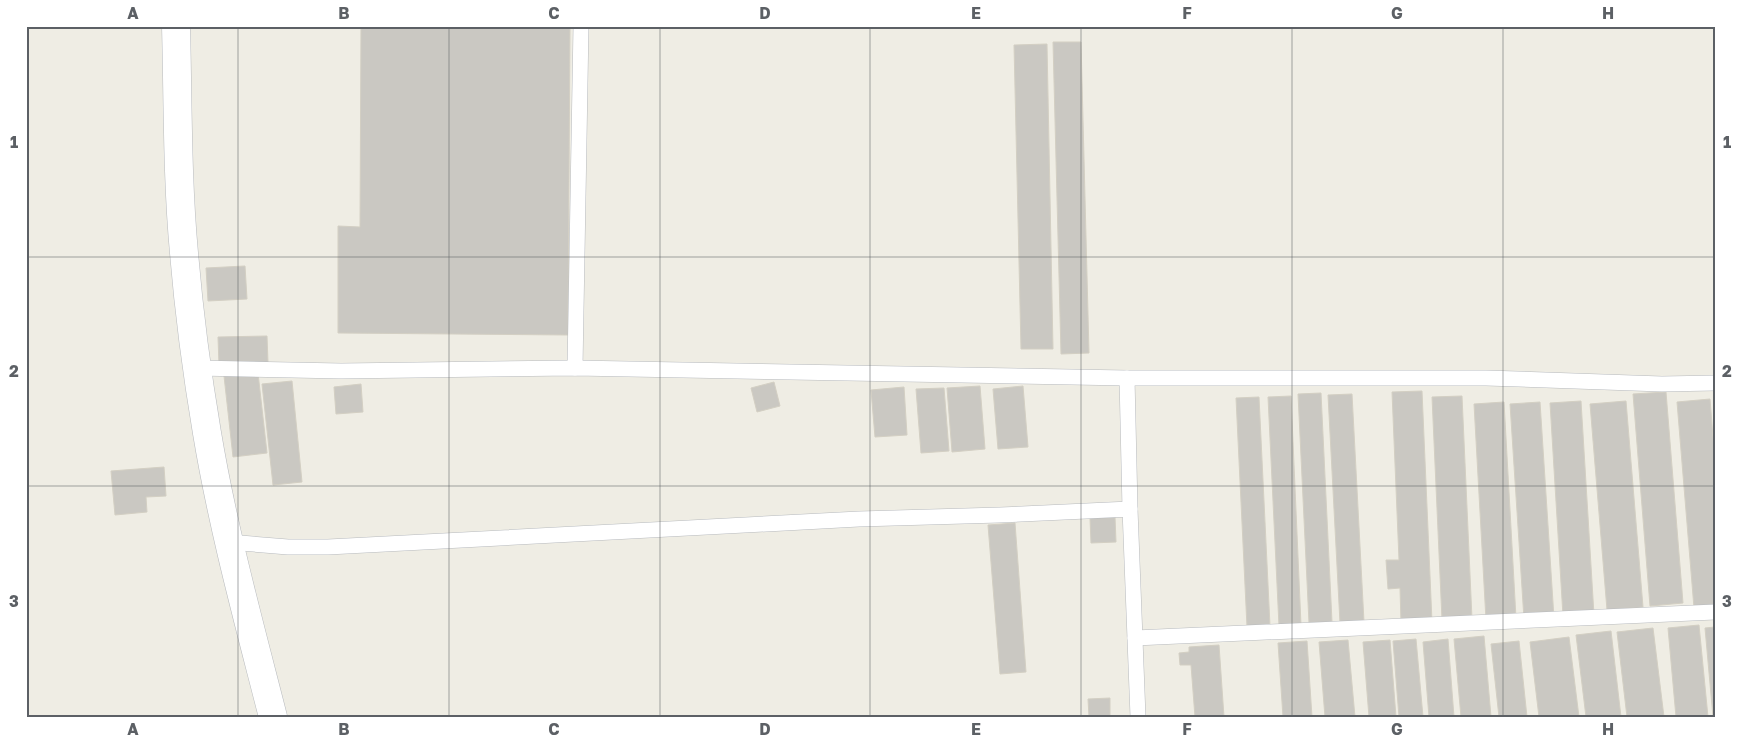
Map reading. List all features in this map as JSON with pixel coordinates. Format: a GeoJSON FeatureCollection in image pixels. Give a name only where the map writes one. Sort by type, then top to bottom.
{"type":"FeatureCollection","features":[{"type":"Feature","properties":{"kind":"street"},"geometry":{"type":"LineString","coordinates":[[176,26],[179,158],[184,253],[197,368],[207,434],[228,542],[272,717]]}},
{"type":"Feature","properties":{"kind":"lane"},"geometry":{"type":"LineString","coordinates":[[575,368],[581,26]]}},
{"type":"Feature","properties":{"kind":"lane"},"geometry":{"type":"LineString","coordinates":[[197,368],[341,372],[575,368],[1128,378],[1486,378],[1662,384],[1715,383]]}},
{"type":"Feature","properties":{"kind":"lane"},"geometry":{"type":"LineString","coordinates":[[1128,378],[1130,509],[1138,717]]}},
{"type":"Feature","properties":{"kind":"lane"},"geometry":{"type":"LineString","coordinates":[[228,542],[288,547],[328,547],[859,518],[1000,515],[1130,509]]}},
{"type":"Feature","properties":{"kind":"lane"},"geometry":{"type":"LineString","coordinates":[[1135,638],[1715,612]]}},
{"type":"Feature","properties":{"kind":"building"},"geometry":{"type":"Polygon","coordinates":[[[361,26],[570,26],[568,335],[338,333],[338,226],[360,227],[361,26]]]}},
{"type":"Feature","properties":{"kind":"building"},"geometry":{"type":"Polygon","coordinates":[[[1053,42],[1081,42],[1089,353],[1061,354],[1053,42]]]}},
{"type":"Feature","properties":{"kind":"building"},"geometry":{"type":"Polygon","coordinates":[[[1047,44],[1053,349],[1021,349],[1014,45],[1047,44]]]}},
{"type":"Feature","properties":{"kind":"building"},"geometry":{"type":"Polygon","coordinates":[[[245,266],[247,299],[208,301],[206,268],[245,266]]]}},
{"type":"Feature","properties":{"kind":"building"},"geometry":{"type":"Polygon","coordinates":[[[267,336],[268,363],[219,365],[218,337],[267,336]]]}},
{"type":"Feature","properties":{"kind":"building"},"geometry":{"type":"Polygon","coordinates":[[[258,373],[267,453],[233,457],[224,376],[258,373]]]}},
{"type":"Feature","properties":{"kind":"building"},"geometry":{"type":"Polygon","coordinates":[[[292,381],[302,482],[273,485],[262,384],[292,381]]]}},
{"type":"Feature","properties":{"kind":"building"},"geometry":{"type":"Polygon","coordinates":[[[774,382],[780,406],[757,412],[751,388],[774,382]]]}},
{"type":"Feature","properties":{"kind":"building"},"geometry":{"type":"Polygon","coordinates":[[[361,384],[363,412],[336,414],[334,387],[361,384]]]}},
{"type":"Feature","properties":{"kind":"building"},"geometry":{"type":"Polygon","coordinates":[[[980,386],[985,449],[952,452],[947,388],[980,386]]]}},
{"type":"Feature","properties":{"kind":"building"},"geometry":{"type":"Polygon","coordinates":[[[1023,386],[1028,447],[998,449],[993,389],[1023,386]]]}},
{"type":"Feature","properties":{"kind":"building"},"geometry":{"type":"Polygon","coordinates":[[[904,387],[907,435],[875,437],[871,390],[904,387]]]}},
{"type":"Feature","properties":{"kind":"building"},"geometry":{"type":"Polygon","coordinates":[[[944,388],[949,451],[921,453],[916,389],[944,388]]]}},
{"type":"Feature","properties":{"kind":"building"},"geometry":{"type":"Polygon","coordinates":[[[1422,391],[1432,622],[1401,623],[1400,588],[1388,589],[1386,560],[1399,560],[1392,392],[1422,391]]]}},
{"type":"Feature","properties":{"kind":"building"},"geometry":{"type":"Polygon","coordinates":[[[1666,392],[1683,603],[1650,606],[1633,394],[1666,392]]]}},
{"type":"Feature","properties":{"kind":"building"},"geometry":{"type":"Polygon","coordinates":[[[1321,393],[1332,622],[1309,623],[1298,394],[1321,393]]]}},
{"type":"Feature","properties":{"kind":"building"},"geometry":{"type":"Polygon","coordinates":[[[1352,394],[1364,622],[1340,623],[1328,395],[1352,394]]]}},
{"type":"Feature","properties":{"kind":"building"},"geometry":{"type":"Polygon","coordinates":[[[1291,396],[1301,625],[1279,626],[1268,397],[1291,396]]]}},
{"type":"Feature","properties":{"kind":"building"},"geometry":{"type":"Polygon","coordinates":[[[1462,396],[1472,619],[1442,620],[1432,397],[1462,396]]]}},
{"type":"Feature","properties":{"kind":"building"},"geometry":{"type":"Polygon","coordinates":[[[1259,397],[1270,626],[1247,627],[1236,398],[1259,397]]]}},
{"type":"Feature","properties":{"kind":"building"},"geometry":{"type":"Polygon","coordinates":[[[1710,399],[1715,463],[1715,606],[1694,608],[1677,402],[1710,399]]]}},
{"type":"Feature","properties":{"kind":"building"},"geometry":{"type":"Polygon","coordinates":[[[1581,401],[1594,615],[1563,616],[1550,403],[1581,401]]]}},
{"type":"Feature","properties":{"kind":"building"},"geometry":{"type":"Polygon","coordinates":[[[1626,401],[1643,607],[1607,610],[1590,404],[1626,401]]]}},
{"type":"Feature","properties":{"kind":"building"},"geometry":{"type":"Polygon","coordinates":[[[1504,402],[1516,618],[1486,620],[1474,404],[1504,402]]]}},
{"type":"Feature","properties":{"kind":"building"},"geometry":{"type":"Polygon","coordinates":[[[1540,402],[1554,618],[1524,619],[1510,404],[1540,402]]]}},
{"type":"Feature","properties":{"kind":"building"},"geometry":{"type":"Polygon","coordinates":[[[164,467],[166,496],[146,497],[147,512],[115,515],[111,471],[164,467]]]}},
{"type":"Feature","properties":{"kind":"building"},"geometry":{"type":"Polygon","coordinates":[[[1115,517],[1116,542],[1091,543],[1090,518],[1115,517]]]}},
{"type":"Feature","properties":{"kind":"building"},"geometry":{"type":"Polygon","coordinates":[[[1015,523],[1026,672],[1000,674],[988,525],[1015,523]]]}},
{"type":"Feature","properties":{"kind":"building"},"geometry":{"type":"Polygon","coordinates":[[[1699,625],[1708,717],[1676,717],[1668,628],[1699,625]]]}},
{"type":"Feature","properties":{"kind":"building"},"geometry":{"type":"Polygon","coordinates":[[[1715,627],[1715,717],[1713,717],[1705,628],[1715,627]]]}},
{"type":"Feature","properties":{"kind":"building"},"geometry":{"type":"Polygon","coordinates":[[[1653,628],[1664,717],[1627,717],[1617,632],[1653,628]]]}},
{"type":"Feature","properties":{"kind":"building"},"geometry":{"type":"Polygon","coordinates":[[[1611,631],[1621,717],[1586,717],[1576,635],[1611,631]]]}},
{"type":"Feature","properties":{"kind":"building"},"geometry":{"type":"Polygon","coordinates":[[[1484,636],[1491,717],[1461,717],[1454,639],[1484,636]]]}},
{"type":"Feature","properties":{"kind":"building"},"geometry":{"type":"Polygon","coordinates":[[[1569,637],[1579,717],[1539,717],[1530,642],[1569,637]]]}},
{"type":"Feature","properties":{"kind":"building"},"geometry":{"type":"Polygon","coordinates":[[[1416,639],[1423,717],[1399,717],[1393,641],[1416,639]]]}},
{"type":"Feature","properties":{"kind":"building"},"geometry":{"type":"Polygon","coordinates":[[[1448,639],[1454,717],[1429,717],[1423,642],[1448,639]]]}},
{"type":"Feature","properties":{"kind":"building"},"geometry":{"type":"Polygon","coordinates":[[[1348,640],[1355,717],[1325,717],[1319,642],[1348,640]]]}},
{"type":"Feature","properties":{"kind":"building"},"geometry":{"type":"Polygon","coordinates":[[[1390,640],[1396,717],[1369,717],[1363,642],[1390,640]]]}},
{"type":"Feature","properties":{"kind":"building"},"geometry":{"type":"Polygon","coordinates":[[[1307,641],[1312,717],[1283,717],[1278,643],[1307,641]]]}},
{"type":"Feature","properties":{"kind":"building"},"geometry":{"type":"Polygon","coordinates":[[[1519,641],[1527,717],[1499,717],[1491,644],[1519,641]]]}},
{"type":"Feature","properties":{"kind":"building"},"geometry":{"type":"Polygon","coordinates":[[[1219,645],[1224,717],[1195,717],[1191,665],[1180,665],[1179,653],[1189,652],[1189,647],[1219,645]]]}},
{"type":"Feature","properties":{"kind":"building"},"geometry":{"type":"Polygon","coordinates":[[[1110,698],[1110,717],[1089,717],[1088,699],[1110,698]]]}}]}
